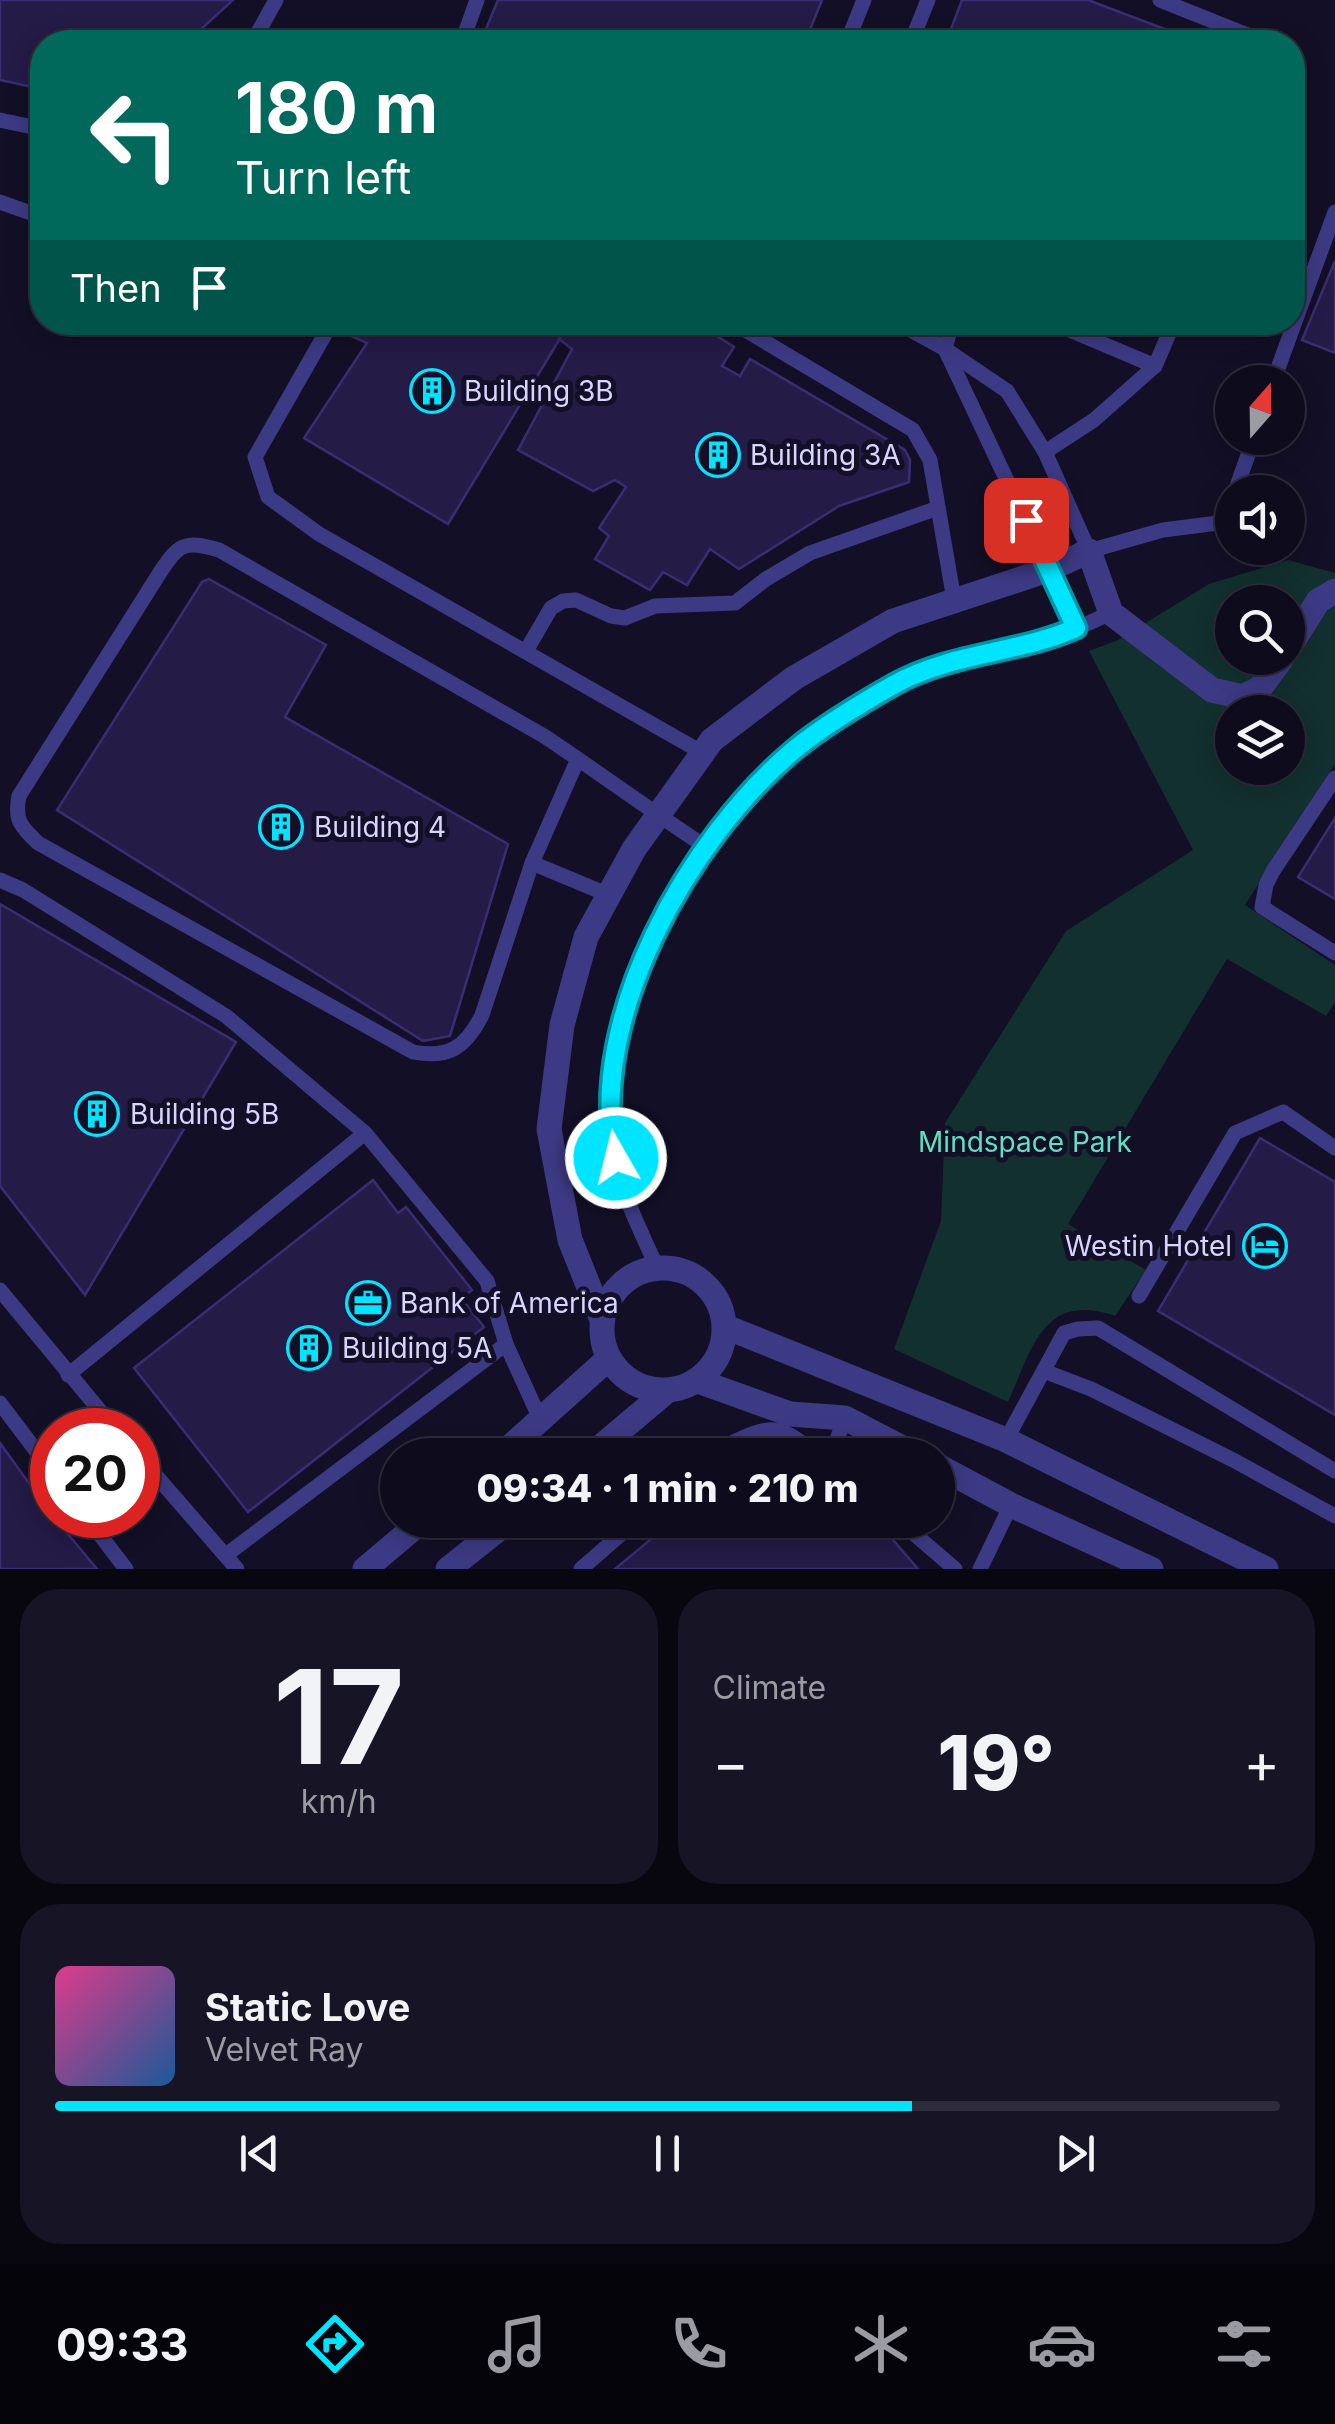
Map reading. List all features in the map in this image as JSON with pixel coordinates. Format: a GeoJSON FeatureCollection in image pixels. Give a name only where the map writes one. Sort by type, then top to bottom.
{"type":"FeatureCollection","features":[{"type":"Feature","properties":{"kind":"street"},"geometry":{"type":"LineString","coordinates":[[666,1391],[632,1383],[608,1359],[601,1338],[601,1318],[570,1240],[549,1128],[562,1025],[586,937],[658,813],[712,740],[794,678],[893,621],[1048,570],[1088,551],[1111,613],[1212,690],[1242,697],[1260,688],[1270,675]]}},
{"type":"Feature","properties":{"kind":"street"},"geometry":{"type":"LineString","coordinates":[[1305,622],[1318,602],[1335,591]]}},
{"type":"Feature","properties":{"kind":"street"},"geometry":{"type":"LineString","coordinates":[[601,1318],[612,1293],[632,1275],[657,1267],[682,1270],[704,1282],[720,1302],[726,1327],[719,1357],[698,1381],[666,1391],[612,1438]]}},
{"type":"Feature","properties":{"kind":"street"},"geometry":{"type":"LineString","coordinates":[[726,1327],[1006,1440],[1266,1569]]}},
{"type":"Feature","properties":{"kind":"street"},"geometry":{"type":"LineString","coordinates":[[520,1438],[608,1359]]}},
{"type":"Feature","properties":{"kind":"street"},"geometry":{"type":"LineString","coordinates":[[698,1381],[790,1414],[845,1418],[883,1438]]}},
{"type":"Feature","properties":{"kind":"street"},"geometry":{"type":"LineString","coordinates":[[955,1475],[1151,1569]]}},
{"type":"Feature","properties":{"kind":"street"},"geometry":{"type":"LineString","coordinates":[[364,1569],[401,1538]]}},
{"type":"Feature","properties":{"kind":"street"},"geometry":{"type":"LineString","coordinates":[[448,1569],[487,1538]]}},
{"type":"Feature","properties":{"kind":"lane"},"geometry":{"type":"LineString","coordinates":[[259,30],[276,0]]}},
{"type":"Feature","properties":{"kind":"lane"},"geometry":{"type":"LineString","coordinates":[[467,30],[478,0]]}},
{"type":"Feature","properties":{"kind":"lane"},"geometry":{"type":"LineString","coordinates":[[852,30],[864,0]]}},
{"type":"Feature","properties":{"kind":"lane"},"geometry":{"type":"LineString","coordinates":[[916,30],[928,0]]}},
{"type":"Feature","properties":{"kind":"lane"},"geometry":{"type":"LineString","coordinates":[[1160,0],[1235,30]]}},
{"type":"Feature","properties":{"kind":"lane"},"geometry":{"type":"LineString","coordinates":[[0,120],[30,126]]}},
{"type":"Feature","properties":{"kind":"lane"},"geometry":{"type":"LineString","coordinates":[[0,202],[30,213]]}},
{"type":"Feature","properties":{"kind":"lane"},"geometry":{"type":"LineString","coordinates":[[1305,294],[1335,212]]}},
{"type":"Feature","properties":{"kind":"lane"},"geometry":{"type":"LineString","coordinates":[[325,335],[255,458],[268,496],[319,534],[703,753]]}},
{"type":"Feature","properties":{"kind":"lane"},"geometry":{"type":"LineString","coordinates":[[754,335],[913,430],[930,460],[954,600]]}},
{"type":"Feature","properties":{"kind":"lane"},"geometry":{"type":"LineString","coordinates":[[920,335],[1006,391],[1045,452],[1088,551],[1163,530],[1215,522]]}},
{"type":"Feature","properties":{"kind":"lane"},"geometry":{"type":"LineString","coordinates":[[949,335],[945,349],[1076,628]]}},
{"type":"Feature","properties":{"kind":"lane"},"geometry":{"type":"LineString","coordinates":[[1081,335],[1155,366]]}},
{"type":"Feature","properties":{"kind":"lane"},"geometry":{"type":"LineString","coordinates":[[1045,452],[1094,420],[1155,366],[1168,335]]}},
{"type":"Feature","properties":{"kind":"lane"},"geometry":{"type":"LineString","coordinates":[[1279,365],[1290,335]]}},
{"type":"Feature","properties":{"kind":"lane"},"geometry":{"type":"LineString","coordinates":[[526,651],[551,608],[563,601],[576,600],[610,616],[625,618],[654,606],[735,603],[810,553],[938,508]]}},
{"type":"Feature","properties":{"kind":"lane"},"geometry":{"type":"LineString","coordinates":[[578,759],[532,863],[477,1026],[472,1036],[454,1050],[435,1056],[413,1052],[38,843],[20,826],[16,813],[20,796],[159,574],[176,549],[189,544],[219,550],[544,736],[658,813],[706,847]]}},
{"type":"Feature","properties":{"kind":"lane"},"geometry":{"type":"LineString","coordinates":[[657,1267],[624,1190],[609,1125],[610,1078],[622,1018],[663,916],[706,847],[728,818],[794,750],[898,682],[965,659],[1057,636],[1111,613]]}},
{"type":"Feature","properties":{"kind":"lane"},"geometry":{"type":"LineString","coordinates":[[1335,778],[1273,871],[1262,908],[1335,953]]}},
{"type":"Feature","properties":{"kind":"lane"},"geometry":{"type":"LineString","coordinates":[[532,863],[610,895]]}},
{"type":"Feature","properties":{"kind":"lane"},"geometry":{"type":"LineString","coordinates":[[0,880],[226,1016],[365,1132],[487,1282],[506,1344],[541,1421]]}},
{"type":"Feature","properties":{"kind":"lane"},"geometry":{"type":"LineString","coordinates":[[1140,1296],[1235,1133],[1283,1112],[1335,1148]]}},
{"type":"Feature","properties":{"kind":"lane"},"geometry":{"type":"LineString","coordinates":[[68,1375],[365,1132]]}},
{"type":"Feature","properties":{"kind":"lane"},"geometry":{"type":"LineString","coordinates":[[0,1290],[97,1408]]}},
{"type":"Feature","properties":{"kind":"lane"},"geometry":{"type":"LineString","coordinates":[[1006,1440],[1064,1334],[1078,1328],[1098,1328],[1335,1471]]}},
{"type":"Feature","properties":{"kind":"lane"},"geometry":{"type":"LineString","coordinates":[[226,1555],[506,1344]]}},
{"type":"Feature","properties":{"kind":"lane"},"geometry":{"type":"LineString","coordinates":[[1044,1370],[1091,1389],[1235,1461],[1335,1516]]}},
{"type":"Feature","properties":{"kind":"lane"},"geometry":{"type":"LineString","coordinates":[[0,1403],[30,1443]]}},
{"type":"Feature","properties":{"kind":"lane"},"geometry":{"type":"LineString","coordinates":[[838,1438],[845,1418]]}},
{"type":"Feature","properties":{"kind":"lane"},"geometry":{"type":"LineString","coordinates":[[738,1438],[760,1428],[781,1430],[793,1438]]}},
{"type":"Feature","properties":{"kind":"lane"},"geometry":{"type":"LineString","coordinates":[[160,1479],[236,1569]]}},
{"type":"Feature","properties":{"kind":"lane"},"geometry":{"type":"LineString","coordinates":[[980,1569],[1012,1505]]}},
{"type":"Feature","properties":{"kind":"lane"},"geometry":{"type":"LineString","coordinates":[[102,1538],[126,1569]]}},
{"type":"Feature","properties":{"kind":"lane"},"geometry":{"type":"LineString","coordinates":[[581,1569],[617,1538]]}},
{"type":"Feature","properties":{"kind":"lane"},"geometry":{"type":"LineString","coordinates":[[919,1538],[955,1569]]}},
{"type":"Feature","properties":{"kind":"green space","name":"Mindspace Park"},"geometry":{"type":"Polygon","coordinates":[[[1272,565],[1305,565],[1335,573],[1335,764],[1245,905],[1335,965],[1335,1002],[1326,1016],[1227,959],[1068,1224],[1146,1270],[1115,1316],[1091,1310],[1071,1311],[1056,1318],[1033,1345],[1008,1402],[894,1349],[941,1221],[945,1123],[1066,931],[1193,850],[1089,651],[1118,640],[1209,584],[1272,565]]]}},
{"type":"Feature","properties":{"kind":"building"},"geometry":{"type":"Polygon","coordinates":[[[0,0],[233,0],[200,30],[30,30],[30,86],[0,80],[0,0]]]}},
{"type":"Feature","properties":{"kind":"building"},"geometry":{"type":"Polygon","coordinates":[[[498,0],[822,0],[810,30],[486,29],[498,0]]]}},
{"type":"Feature","properties":{"kind":"building"},"geometry":{"type":"Polygon","coordinates":[[[962,0],[1088,0],[1167,30],[951,30],[962,0]]]}},
{"type":"Feature","properties":{"kind":"building"},"geometry":{"type":"Polygon","coordinates":[[[1335,261],[1335,353],[1302,340],[1335,261]]]}},
{"type":"Feature","properties":{"kind":"building","name":"Building 3B"},"geometry":{"type":"Polygon","coordinates":[[[349,335],[562,335],[448,524],[304,438],[367,343],[349,335]]]}},
{"type":"Feature","properties":{"kind":"building","name":"Building 3A"},"geometry":{"type":"Polygon","coordinates":[[[562,335],[715,335],[734,347],[722,366],[740,376],[750,359],[905,450],[910,460],[909,482],[839,506],[739,569],[710,549],[687,585],[663,572],[650,590],[595,559],[609,536],[599,528],[626,487],[615,480],[593,491],[518,450],[572,349],[559,339],[562,335]]]}},
{"type":"Feature","properties":{"kind":"building","name":"Building 4"},"geometry":{"type":"Polygon","coordinates":[[[209,579],[326,645],[285,717],[508,844],[450,1036],[423,1041],[57,810],[202,582],[209,579]]]}},
{"type":"Feature","properties":{"kind":"building"},"geometry":{"type":"Polygon","coordinates":[[[1335,818],[1335,899],[1298,877],[1335,818]]]}},
{"type":"Feature","properties":{"kind":"building","name":"Building 5B"},"geometry":{"type":"Polygon","coordinates":[[[0,904],[236,1042],[85,1295],[0,1186],[0,904]]]}},
{"type":"Feature","properties":{"kind":"building","name":"Westin Hotel"},"geometry":{"type":"Polygon","coordinates":[[[1260,1138],[1335,1182],[1335,1415],[1158,1311],[1260,1138]]]}},
{"type":"Feature","properties":{"kind":"building","name":"Building 5A"},"geometry":{"type":"Polygon","coordinates":[[[373,1180],[398,1213],[406,1207],[472,1290],[461,1298],[484,1327],[248,1512],[134,1368],[373,1180]]]}},
{"type":"Feature","properties":{"kind":"building"},"geometry":{"type":"Polygon","coordinates":[[[0,1443],[30,1485],[30,1538],[71,1538],[97,1569],[0,1569],[0,1443]]]}},
{"type":"Feature","properties":{"kind":"building"},"geometry":{"type":"Polygon","coordinates":[[[652,1538],[891,1538],[918,1569],[615,1569],[652,1538]]]}},
{"type":"Feature","properties":{"kind":"place","name":"Building 3B"},"geometry":{"type":"Point","coordinates":[432,391]}},
{"type":"Feature","properties":{"kind":"place","name":"Building 3A"},"geometry":{"type":"Point","coordinates":[718,455]}},
{"type":"Feature","properties":{"kind":"place","name":"Building 4"},"geometry":{"type":"Point","coordinates":[281,827]}},
{"type":"Feature","properties":{"kind":"place","name":"Building 5B"},"geometry":{"type":"Point","coordinates":[97,1114]}},
{"type":"Feature","properties":{"kind":"place","name":"Westin Hotel"},"geometry":{"type":"Point","coordinates":[1265,1246]}},
{"type":"Feature","properties":{"kind":"place","name":"Bank of America"},"geometry":{"type":"Point","coordinates":[368,1303]}},
{"type":"Feature","properties":{"kind":"place","name":"Building 5A"},"geometry":{"type":"Point","coordinates":[309,1348]}},
{"type":"Feature","properties":{"kind":"route"},"geometry":{"type":"LineString","coordinates":[[616,1158],[609,1125],[610,1078],[622,1018],[663,916],[728,818],[794,750],[898,682],[1076,628],[1026,520]]}}]}
